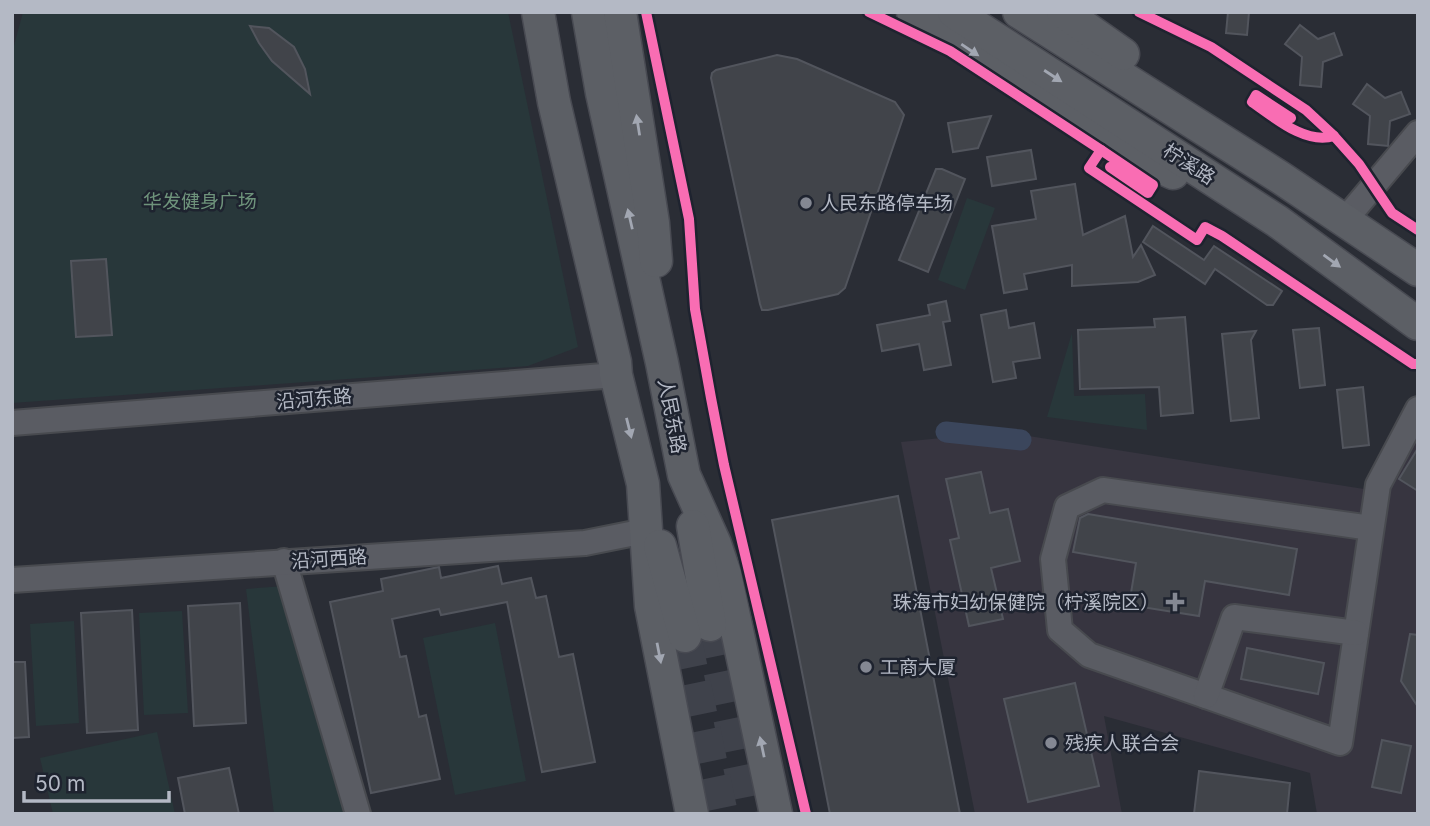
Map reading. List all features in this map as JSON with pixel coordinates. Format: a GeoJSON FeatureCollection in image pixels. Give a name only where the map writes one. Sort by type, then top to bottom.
{"type":"FeatureCollection","features":[{"type":"Feature","properties":{"kind":"main road"},"geometry":{"type":"LineString","coordinates":[[519,12],[580,287],[615,369]]}},
{"type":"Feature","properties":{"kind":"main road"},"geometry":{"type":"LineString","coordinates":[[538,12],[554,102],[643,484],[697,630],[684,475]]}},
{"type":"Feature","properties":{"kind":"main road","name":"人民东路"},"geometry":{"type":"LineString","coordinates":[[588,12],[602,93],[684,475],[715,544],[725,574],[776,814]]}},
{"type":"Feature","properties":{"kind":"main road"},"geometry":{"type":"LineString","coordinates":[[620,12],[653,223],[662,363]]}},
{"type":"Feature","properties":{"kind":"main road","name":"柠溪路"},"geometry":{"type":"LineString","coordinates":[[954,12],[1277,221],[1418,324]]}},
{"type":"Feature","properties":{"kind":"main road","name":"柠溪路"},"geometry":{"type":"LineString","coordinates":[[1019,12],[1280,178],[1418,270]]}},
{"type":"Feature","properties":{"kind":"main road"},"geometry":{"type":"LineString","coordinates":[[1063,12],[1212,116],[1280,178]]}},
{"type":"Feature","properties":{"kind":"main road"},"geometry":{"type":"LineString","coordinates":[[913,13],[1113,145],[1277,221]]}},
{"type":"Feature","properties":{"kind":"main road"},"geometry":{"type":"LineString","coordinates":[[554,102],[602,93]]}},
{"type":"Feature","properties":{"kind":"main road"},"geometry":{"type":"LineString","coordinates":[[643,484],[651,607],[692,814]]}},
{"type":"Feature","properties":{"kind":"street"},"geometry":{"type":"LineString","coordinates":[[1345,221],[1418,133]]}},
{"type":"Feature","properties":{"kind":"street","name":"沿河东路"},"geometry":{"type":"LineString","coordinates":[[12,423],[615,369]]}},
{"type":"Feature","properties":{"kind":"street"},"geometry":{"type":"LineString","coordinates":[[1371,528],[1103,490],[1067,507],[1053,559],[1060,631],[1088,655],[1340,743],[1378,485],[1418,409]]}},
{"type":"Feature","properties":{"kind":"street","name":"沿河西路"},"geometry":{"type":"LineString","coordinates":[[12,580],[585,543],[645,531]]}},
{"type":"Feature","properties":{"kind":"street"},"geometry":{"type":"LineString","coordinates":[[284,561],[358,814]]}},
{"type":"Feature","properties":{"kind":"street"},"geometry":{"type":"LineString","coordinates":[[1206,696],[1234,617],[1356,633]]}},
{"type":"Feature","properties":{"kind":"shaded area","name":"珠海市妇幼保健院（柠溪院区）"},"geometry":{"type":"Polygon","coordinates":[[[1418,425],[1418,814],[1317,814],[1310,773],[1104,716],[1122,814],[975,814],[901,442],[1003,432],[1364,489],[1389,477],[1418,425]]]}},
{"type":"Feature","properties":{"kind":"green space","name":"华发健身广场"},"geometry":{"type":"Polygon","coordinates":[[[23,12],[508,12],[578,347],[528,366],[12,403],[12,53],[23,12]]]}},
{"type":"Feature","properties":{"kind":"green space"},"geometry":{"type":"Polygon","coordinates":[[[967,198],[995,208],[965,290],[938,280],[967,198]]]}},
{"type":"Feature","properties":{"kind":"green space"},"geometry":{"type":"Polygon","coordinates":[[[1072,333],[1074,396],[1145,394],[1147,430],[1047,417],[1072,333]]]}},
{"type":"Feature","properties":{"kind":"green space"},"geometry":{"type":"Polygon","coordinates":[[[284,586],[349,814],[274,814],[246,589],[284,586]]]}},
{"type":"Feature","properties":{"kind":"green space"},"geometry":{"type":"Polygon","coordinates":[[[182,611],[188,713],[144,715],[139,613],[182,611]]]}},
{"type":"Feature","properties":{"kind":"green space"},"geometry":{"type":"Polygon","coordinates":[[[74,621],[79,723],[36,726],[30,624],[74,621]]]}},
{"type":"Feature","properties":{"kind":"green space"},"geometry":{"type":"Polygon","coordinates":[[[495,623],[526,781],[455,795],[423,638],[495,623]]]}},
{"type":"Feature","properties":{"kind":"green space"},"geometry":{"type":"Polygon","coordinates":[[[157,732],[175,814],[53,814],[40,758],[157,732]]]}},
{"type":"Feature","properties":{"kind":"building"},"geometry":{"type":"Polygon","coordinates":[[[1228,12],[1249,12],[1247,35],[1226,33],[1228,12]]]}},
{"type":"Feature","properties":{"kind":"building"},"geometry":{"type":"Polygon","coordinates":[[[1300,25],[1318,39],[1334,33],[1342,55],[1323,62],[1321,87],[1300,85],[1302,57],[1285,44],[1300,25]]]}},
{"type":"Feature","properties":{"kind":"building"},"geometry":{"type":"Polygon","coordinates":[[[250,26],[269,28],[294,47],[305,69],[310,94],[272,61],[250,26]]]}},
{"type":"Feature","properties":{"kind":"building","name":"人民东路停车场"},"geometry":{"type":"Polygon","coordinates":[[[777,55],[797,59],[895,102],[904,115],[845,288],[838,294],[762,310],[711,78],[716,70],[777,55]]]}},
{"type":"Feature","properties":{"kind":"building"},"geometry":{"type":"Polygon","coordinates":[[[1367,84],[1385,98],[1401,92],[1410,114],[1390,121],[1388,146],[1368,144],[1370,116],[1353,104],[1367,84]]]}},
{"type":"Feature","properties":{"kind":"building"},"geometry":{"type":"Polygon","coordinates":[[[991,116],[978,148],[953,152],[948,123],[991,116]]]}},
{"type":"Feature","properties":{"kind":"building"},"geometry":{"type":"Polygon","coordinates":[[[1031,150],[1036,179],[992,186],[987,157],[1031,150]]]}},
{"type":"Feature","properties":{"kind":"building"},"geometry":{"type":"Polygon","coordinates":[[[936,169],[965,179],[928,272],[899,260],[936,169]]]}},
{"type":"Feature","properties":{"kind":"building"},"geometry":{"type":"Polygon","coordinates":[[[1075,184],[1083,235],[1125,216],[1133,257],[1141,245],[1155,275],[1138,282],[1072,286],[1072,265],[1024,274],[1027,289],[1004,293],[992,226],[1036,219],[1031,191],[1075,184]]]}},
{"type":"Feature","properties":{"kind":"building"},"geometry":{"type":"Polygon","coordinates":[[[1153,226],[1204,260],[1214,246],[1282,291],[1273,305],[1267,305],[1215,269],[1205,284],[1143,242],[1153,226]]]}},
{"type":"Feature","properties":{"kind":"building"},"geometry":{"type":"Polygon","coordinates":[[[106,259],[112,335],[76,337],[71,261],[106,259]]]}},
{"type":"Feature","properties":{"kind":"building"},"geometry":{"type":"Polygon","coordinates":[[[946,301],[950,321],[943,322],[951,365],[924,370],[919,344],[882,351],[877,325],[930,315],[928,305],[946,301]]]}},
{"type":"Feature","properties":{"kind":"building"},"geometry":{"type":"Polygon","coordinates":[[[1006,310],[1009,328],[1034,323],[1040,358],[1013,362],[1016,378],[993,382],[981,315],[1006,310]]]}},
{"type":"Feature","properties":{"kind":"building"},"geometry":{"type":"Polygon","coordinates":[[[1185,317],[1193,413],[1161,416],[1159,387],[1080,389],[1078,330],[1155,327],[1154,319],[1185,317]]]}},
{"type":"Feature","properties":{"kind":"building"},"geometry":{"type":"Polygon","coordinates":[[[1319,328],[1325,385],[1300,388],[1293,330],[1319,328]]]}},
{"type":"Feature","properties":{"kind":"building"},"geometry":{"type":"Polygon","coordinates":[[[1256,331],[1251,340],[1259,418],[1231,421],[1222,334],[1256,331]]]}},
{"type":"Feature","properties":{"kind":"building"},"geometry":{"type":"Polygon","coordinates":[[[1363,387],[1369,445],[1343,448],[1337,390],[1363,387]]]}},
{"type":"Feature","properties":{"kind":"building"},"geometry":{"type":"Polygon","coordinates":[[[1418,448],[1418,491],[1399,479],[1418,448]]]}},
{"type":"Feature","properties":{"kind":"building"},"geometry":{"type":"Polygon","coordinates":[[[981,472],[990,513],[1008,509],[1020,561],[991,568],[1003,619],[969,626],[950,540],[959,538],[946,479],[981,472]]]}},
{"type":"Feature","properties":{"kind":"building","name":"工商大厦"},"geometry":{"type":"Polygon","coordinates":[[[898,496],[960,814],[830,814],[772,520],[898,496]]]}},
{"type":"Feature","properties":{"kind":"building"},"geometry":{"type":"Polygon","coordinates":[[[1088,514],[1297,549],[1289,595],[1205,581],[1199,616],[1129,605],[1136,563],[1073,552],[1080,518],[1088,514]]]}},
{"type":"Feature","properties":{"kind":"building"},"geometry":{"type":"Polygon","coordinates":[[[498,566],[502,584],[531,578],[536,598],[546,596],[559,657],[573,654],[595,762],[542,772],[507,602],[441,615],[439,609],[392,619],[400,657],[406,656],[419,717],[426,715],[440,779],[371,793],[330,602],[383,591],[381,579],[439,567],[441,578],[498,566]]]}},
{"type":"Feature","properties":{"kind":"building"},"geometry":{"type":"Polygon","coordinates":[[[240,603],[246,723],[194,726],[188,606],[240,603]]]}},
{"type":"Feature","properties":{"kind":"building"},"geometry":{"type":"Polygon","coordinates":[[[132,610],[138,730],[87,733],[81,613],[132,610]]]}},
{"type":"Feature","properties":{"kind":"building"},"geometry":{"type":"Polygon","coordinates":[[[1410,634],[1418,635],[1418,707],[1401,681],[1410,634]]]}},
{"type":"Feature","properties":{"kind":"building"},"geometry":{"type":"Polygon","coordinates":[[[1247,648],[1324,663],[1318,694],[1241,679],[1247,648]]]}},
{"type":"Feature","properties":{"kind":"building"},"geometry":{"type":"Polygon","coordinates":[[[12,662],[25,662],[29,737],[12,738],[12,662]]]}},
{"type":"Feature","properties":{"kind":"building","name":"残疾人联合会"},"geometry":{"type":"Polygon","coordinates":[[[1075,683],[1099,786],[1028,802],[1004,699],[1075,683]]]}},
{"type":"Feature","properties":{"kind":"building"},"geometry":{"type":"Polygon","coordinates":[[[1382,740],[1411,746],[1401,793],[1372,787],[1382,740]]]}},
{"type":"Feature","properties":{"kind":"building"},"geometry":{"type":"Polygon","coordinates":[[[229,768],[239,814],[185,814],[178,778],[229,768]]]}},
{"type":"Feature","properties":{"kind":"building"},"geometry":{"type":"Polygon","coordinates":[[[1199,771],[1290,783],[1287,814],[1194,814],[1199,771]]]}},
{"type":"Feature","properties":{"kind":"waterway"},"geometry":{"type":"LineString","coordinates":[[946,432],[1021,440]]}},
{"type":"Feature","properties":{"kind":"tunnel"},"geometry":{"type":"LineString","coordinates":[[710,625],[749,814]]}},
{"type":"Feature","properties":{"kind":"tunnel"},"geometry":{"type":"LineString","coordinates":[[685,636],[722,814]]}},
{"type":"Feature","properties":{"kind":"cycle path"},"geometry":{"type":"LineString","coordinates":[[646,12],[689,219],[695,309],[724,465],[806,814]]}},
{"type":"Feature","properties":{"kind":"cycle path"},"geometry":{"type":"LineString","coordinates":[[869,12],[950,51],[1101,150],[1089,168],[1197,240],[1205,227],[1222,236],[1413,364],[1418,364]]}},
{"type":"Feature","properties":{"kind":"cycle path"},"geometry":{"type":"LineString","coordinates":[[1139,12],[1211,47],[1306,110],[1359,164],[1392,213],[1418,230]]}},
{"type":"Feature","properties":{"kind":"cycle path"},"geometry":{"type":"LineString","coordinates":[[1291,118],[1256,95],[1252,102],[1301,133],[1312,137],[1334,136]]}},
{"type":"Feature","properties":{"kind":"cycle path"},"geometry":{"type":"LineString","coordinates":[[1101,150],[1153,185],[1148,193],[1110,167]]}},
{"type":"Feature","properties":{"kind":"place","name":"人民东路停车场"},"geometry":{"type":"Point","coordinates":[806,203]}},
{"type":"Feature","properties":{"kind":"place","name":"珠海市妇幼保健院（柠溪院区）"},"geometry":{"type":"Point","coordinates":[1175,602]}},
{"type":"Feature","properties":{"kind":"place","name":"工商大厦"},"geometry":{"type":"Point","coordinates":[866,667]}},
{"type":"Feature","properties":{"kind":"place","name":"残疾人联合会"},"geometry":{"type":"Point","coordinates":[1051,743]}}]}
